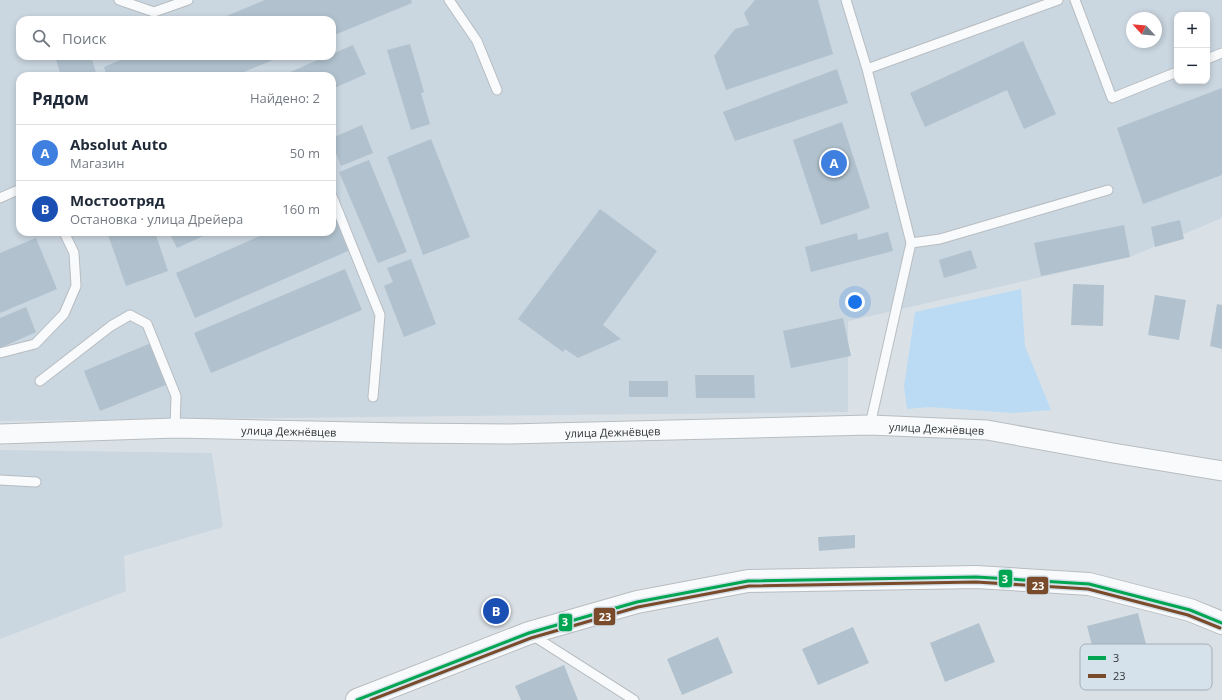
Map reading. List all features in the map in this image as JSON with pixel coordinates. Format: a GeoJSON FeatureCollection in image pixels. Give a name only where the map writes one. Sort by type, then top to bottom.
{"type":"FeatureCollection","features":[{"type":"Feature","properties":{"kind":"main road"},"geometry":{"type":"LineString","coordinates":[[357,700],[529,632],[636,602],[748,581],[976,577],[1089,584],[1190,610],[1222,623]]}},
{"type":"Feature","properties":{"kind":"street","name":"улица Дежнёвцев"},"geometry":{"type":"LineString","coordinates":[[0,434],[175,428],[509,434],[870,425],[987,430],[1222,471]]}},
{"type":"Feature","properties":{"kind":"lane"},"geometry":{"type":"LineString","coordinates":[[118,0],[154,12],[188,0]]}},
{"type":"Feature","properties":{"kind":"lane"},"geometry":{"type":"LineString","coordinates":[[449,0],[477,42],[497,90]]}},
{"type":"Feature","properties":{"kind":"lane"},"geometry":{"type":"LineString","coordinates":[[867,69],[1058,0]]}},
{"type":"Feature","properties":{"kind":"lane"},"geometry":{"type":"LineString","coordinates":[[1075,0],[1112,98],[1174,73]]}},
{"type":"Feature","properties":{"kind":"lane"},"geometry":{"type":"LineString","coordinates":[[849,1],[911,243],[870,425]]}},
{"type":"Feature","properties":{"kind":"lane"},"geometry":{"type":"LineString","coordinates":[[1210,59],[1222,53]]}},
{"type":"Feature","properties":{"kind":"lane"},"geometry":{"type":"LineString","coordinates":[[911,243],[940,239],[1108,190]]}},
{"type":"Feature","properties":{"kind":"lane"},"geometry":{"type":"LineString","coordinates":[[0,198],[16,191]]}},
{"type":"Feature","properties":{"kind":"lane"},"geometry":{"type":"LineString","coordinates":[[336,206],[380,315],[373,397]]}},
{"type":"Feature","properties":{"kind":"lane"},"geometry":{"type":"LineString","coordinates":[[0,353],[35,344],[64,314],[76,286],[74,253],[66,236]]}},
{"type":"Feature","properties":{"kind":"lane"},"geometry":{"type":"LineString","coordinates":[[40,381],[111,326],[130,315],[147,324],[176,396],[175,428]]}},
{"type":"Feature","properties":{"kind":"lane"},"geometry":{"type":"LineString","coordinates":[[0,480],[36,482]]}},
{"type":"Feature","properties":{"kind":"lane"},"geometry":{"type":"LineString","coordinates":[[529,632],[634,700]]}},
{"type":"Feature","properties":{"kind":"shaded area"},"geometry":{"type":"Polygon","coordinates":[[[0,0],[1222,0],[1222,218],[1130,257],[848,321],[848,412],[0,421],[0,0]]]}},
{"type":"Feature","properties":{"kind":"shaded area"},"geometry":{"type":"Polygon","coordinates":[[[1021,289],[1025,346],[1051,410],[1013,413],[929,407],[907,409],[904,386],[915,312],[1021,289]]]}},
{"type":"Feature","properties":{"kind":"shaded area"},"geometry":{"type":"Polygon","coordinates":[[[0,450],[212,453],[223,527],[124,556],[126,591],[0,639],[0,450]]]}},
{"type":"Feature","properties":{"kind":"building"},"geometry":{"type":"Polygon","coordinates":[[[265,0],[411,0],[412,3],[336,34],[336,16],[227,16],[265,0]]]}},
{"type":"Feature","properties":{"kind":"building"},"geometry":{"type":"Polygon","coordinates":[[[755,0],[818,0],[833,54],[726,90],[714,56],[735,29],[749,25],[744,13],[755,0]]]}},
{"type":"Feature","properties":{"kind":"building"},"geometry":{"type":"Polygon","coordinates":[[[1023,41],[1056,114],[1024,129],[1007,90],[925,127],[910,93],[1023,41]]]}},
{"type":"Feature","properties":{"kind":"building"},"geometry":{"type":"Polygon","coordinates":[[[410,44],[424,92],[421,93],[430,124],[411,130],[387,50],[410,44]]]}},
{"type":"Feature","properties":{"kind":"building"},"geometry":{"type":"Polygon","coordinates":[[[353,45],[366,74],[336,87],[336,72],[290,72],[318,60],[336,60],[336,52],[353,45]]]}},
{"type":"Feature","properties":{"kind":"building"},"geometry":{"type":"Polygon","coordinates":[[[56,60],[92,60],[96,72],[60,72],[56,60]]]}},
{"type":"Feature","properties":{"kind":"building"},"geometry":{"type":"Polygon","coordinates":[[[121,60],[273,60],[244,72],[106,72],[104,67],[121,60]]]}},
{"type":"Feature","properties":{"kind":"building"},"geometry":{"type":"Polygon","coordinates":[[[837,69],[848,103],[735,141],[723,112],[837,69]]]}},
{"type":"Feature","properties":{"kind":"building"},"geometry":{"type":"Polygon","coordinates":[[[1222,88],[1222,175],[1143,204],[1117,128],[1222,88]]]}},
{"type":"Feature","properties":{"kind":"building"},"geometry":{"type":"Polygon","coordinates":[[[842,122],[870,208],[821,225],[793,140],[842,122]]]}},
{"type":"Feature","properties":{"kind":"building"},"geometry":{"type":"Polygon","coordinates":[[[362,125],[373,153],[341,166],[336,153],[336,136],[362,125]]]}},
{"type":"Feature","properties":{"kind":"building"},"geometry":{"type":"Polygon","coordinates":[[[431,139],[470,237],[423,255],[387,157],[431,139]]]}},
{"type":"Feature","properties":{"kind":"building"},"geometry":{"type":"Polygon","coordinates":[[[369,160],[407,252],[378,263],[339,172],[369,160]]]}},
{"type":"Feature","properties":{"kind":"building"},"geometry":{"type":"Polygon","coordinates":[[[600,209],[657,251],[603,325],[621,339],[578,358],[565,349],[563,352],[518,319],[600,209]]]}},
{"type":"Feature","properties":{"kind":"building"},"geometry":{"type":"Polygon","coordinates":[[[336,211],[357,247],[195,318],[176,273],[260,236],[336,236],[336,211]]]}},
{"type":"Feature","properties":{"kind":"building"},"geometry":{"type":"Polygon","coordinates":[[[1180,220],[1184,239],[1155,247],[1151,227],[1180,220]]]}},
{"type":"Feature","properties":{"kind":"building"},"geometry":{"type":"Polygon","coordinates":[[[1124,225],[1130,257],[1041,276],[1034,243],[1124,225]]]}},
{"type":"Feature","properties":{"kind":"building"},"geometry":{"type":"Polygon","coordinates":[[[888,232],[893,251],[811,272],[805,247],[857,233],[858,240],[888,232]]]}},
{"type":"Feature","properties":{"kind":"building"},"geometry":{"type":"Polygon","coordinates":[[[108,236],[156,236],[168,271],[126,286],[108,236]]]}},
{"type":"Feature","properties":{"kind":"building"},"geometry":{"type":"Polygon","coordinates":[[[171,236],[203,236],[177,248],[171,236]]]}},
{"type":"Feature","properties":{"kind":"building"},"geometry":{"type":"Polygon","coordinates":[[[36,238],[57,289],[0,313],[0,253],[36,238]]]}},
{"type":"Feature","properties":{"kind":"building"},"geometry":{"type":"Polygon","coordinates":[[[971,250],[977,268],[944,278],[939,260],[971,250]]]}},
{"type":"Feature","properties":{"kind":"building"},"geometry":{"type":"Polygon","coordinates":[[[411,259],[436,324],[404,337],[384,286],[393,282],[387,268],[411,259]]]}},
{"type":"Feature","properties":{"kind":"building"},"geometry":{"type":"Polygon","coordinates":[[[345,269],[362,310],[211,373],[194,333],[345,269]]]}},
{"type":"Feature","properties":{"kind":"building"},"geometry":{"type":"Polygon","coordinates":[[[1073,284],[1104,285],[1103,326],[1071,325],[1073,284]]]}},
{"type":"Feature","properties":{"kind":"building"},"geometry":{"type":"Polygon","coordinates":[[[1155,295],[1186,300],[1179,340],[1148,335],[1155,295]]]}},
{"type":"Feature","properties":{"kind":"building"},"geometry":{"type":"Polygon","coordinates":[[[1217,304],[1222,305],[1222,349],[1210,346],[1217,304]]]}},
{"type":"Feature","properties":{"kind":"building"},"geometry":{"type":"Polygon","coordinates":[[[26,307],[36,332],[0,348],[0,318],[26,307]]]}},
{"type":"Feature","properties":{"kind":"building"},"geometry":{"type":"Polygon","coordinates":[[[843,318],[851,356],[791,368],[783,331],[843,318]]]}},
{"type":"Feature","properties":{"kind":"building"},"geometry":{"type":"Polygon","coordinates":[[[151,343],[168,384],[100,411],[84,371],[151,343]]]}},
{"type":"Feature","properties":{"kind":"building"},"geometry":{"type":"Polygon","coordinates":[[[695,375],[754,375],[755,398],[696,398],[695,375]]]}},
{"type":"Feature","properties":{"kind":"building"},"geometry":{"type":"Polygon","coordinates":[[[629,381],[668,381],[668,397],[629,397],[629,381]]]}},
{"type":"Feature","properties":{"kind":"building"},"geometry":{"type":"Polygon","coordinates":[[[855,535],[855,548],[819,551],[818,537],[855,535]]]}},
{"type":"Feature","properties":{"kind":"building"},"geometry":{"type":"Polygon","coordinates":[[[1138,613],[1146,644],[1092,644],[1087,626],[1138,613]]]}},
{"type":"Feature","properties":{"kind":"building"},"geometry":{"type":"Polygon","coordinates":[[[979,623],[995,662],[945,682],[930,643],[979,623]]]}},
{"type":"Feature","properties":{"kind":"building"},"geometry":{"type":"Polygon","coordinates":[[[853,627],[869,663],[818,685],[802,649],[853,627]]]}},
{"type":"Feature","properties":{"kind":"building"},"geometry":{"type":"Polygon","coordinates":[[[718,637],[733,673],[682,695],[667,659],[718,637]]]}},
{"type":"Feature","properties":{"kind":"building"},"geometry":{"type":"Polygon","coordinates":[[[564,665],[578,700],[521,700],[515,686],[564,665]]]}},
{"type":"Feature","properties":{"kind":"transit line","name":"3"},"geometry":{"type":"LineString","coordinates":[[357,700],[529,633],[637,602],[748,581],[976,577],[1089,584],[1190,610],[1222,623]]}},
{"type":"Feature","properties":{"kind":"transit line","name":"23"},"geometry":{"type":"LineString","coordinates":[[371,700],[531,638],[638,607],[749,586],[976,582],[1088,589],[1188,615],[1220,628]]}},
{"type":"Feature","properties":{"kind":"place","name":"Absolut Auto"},"geometry":{"type":"Point","coordinates":[834,163]}},
{"type":"Feature","properties":{"kind":"place","name":"Мостоотряд"},"geometry":{"type":"Point","coordinates":[496,611]}}]}
